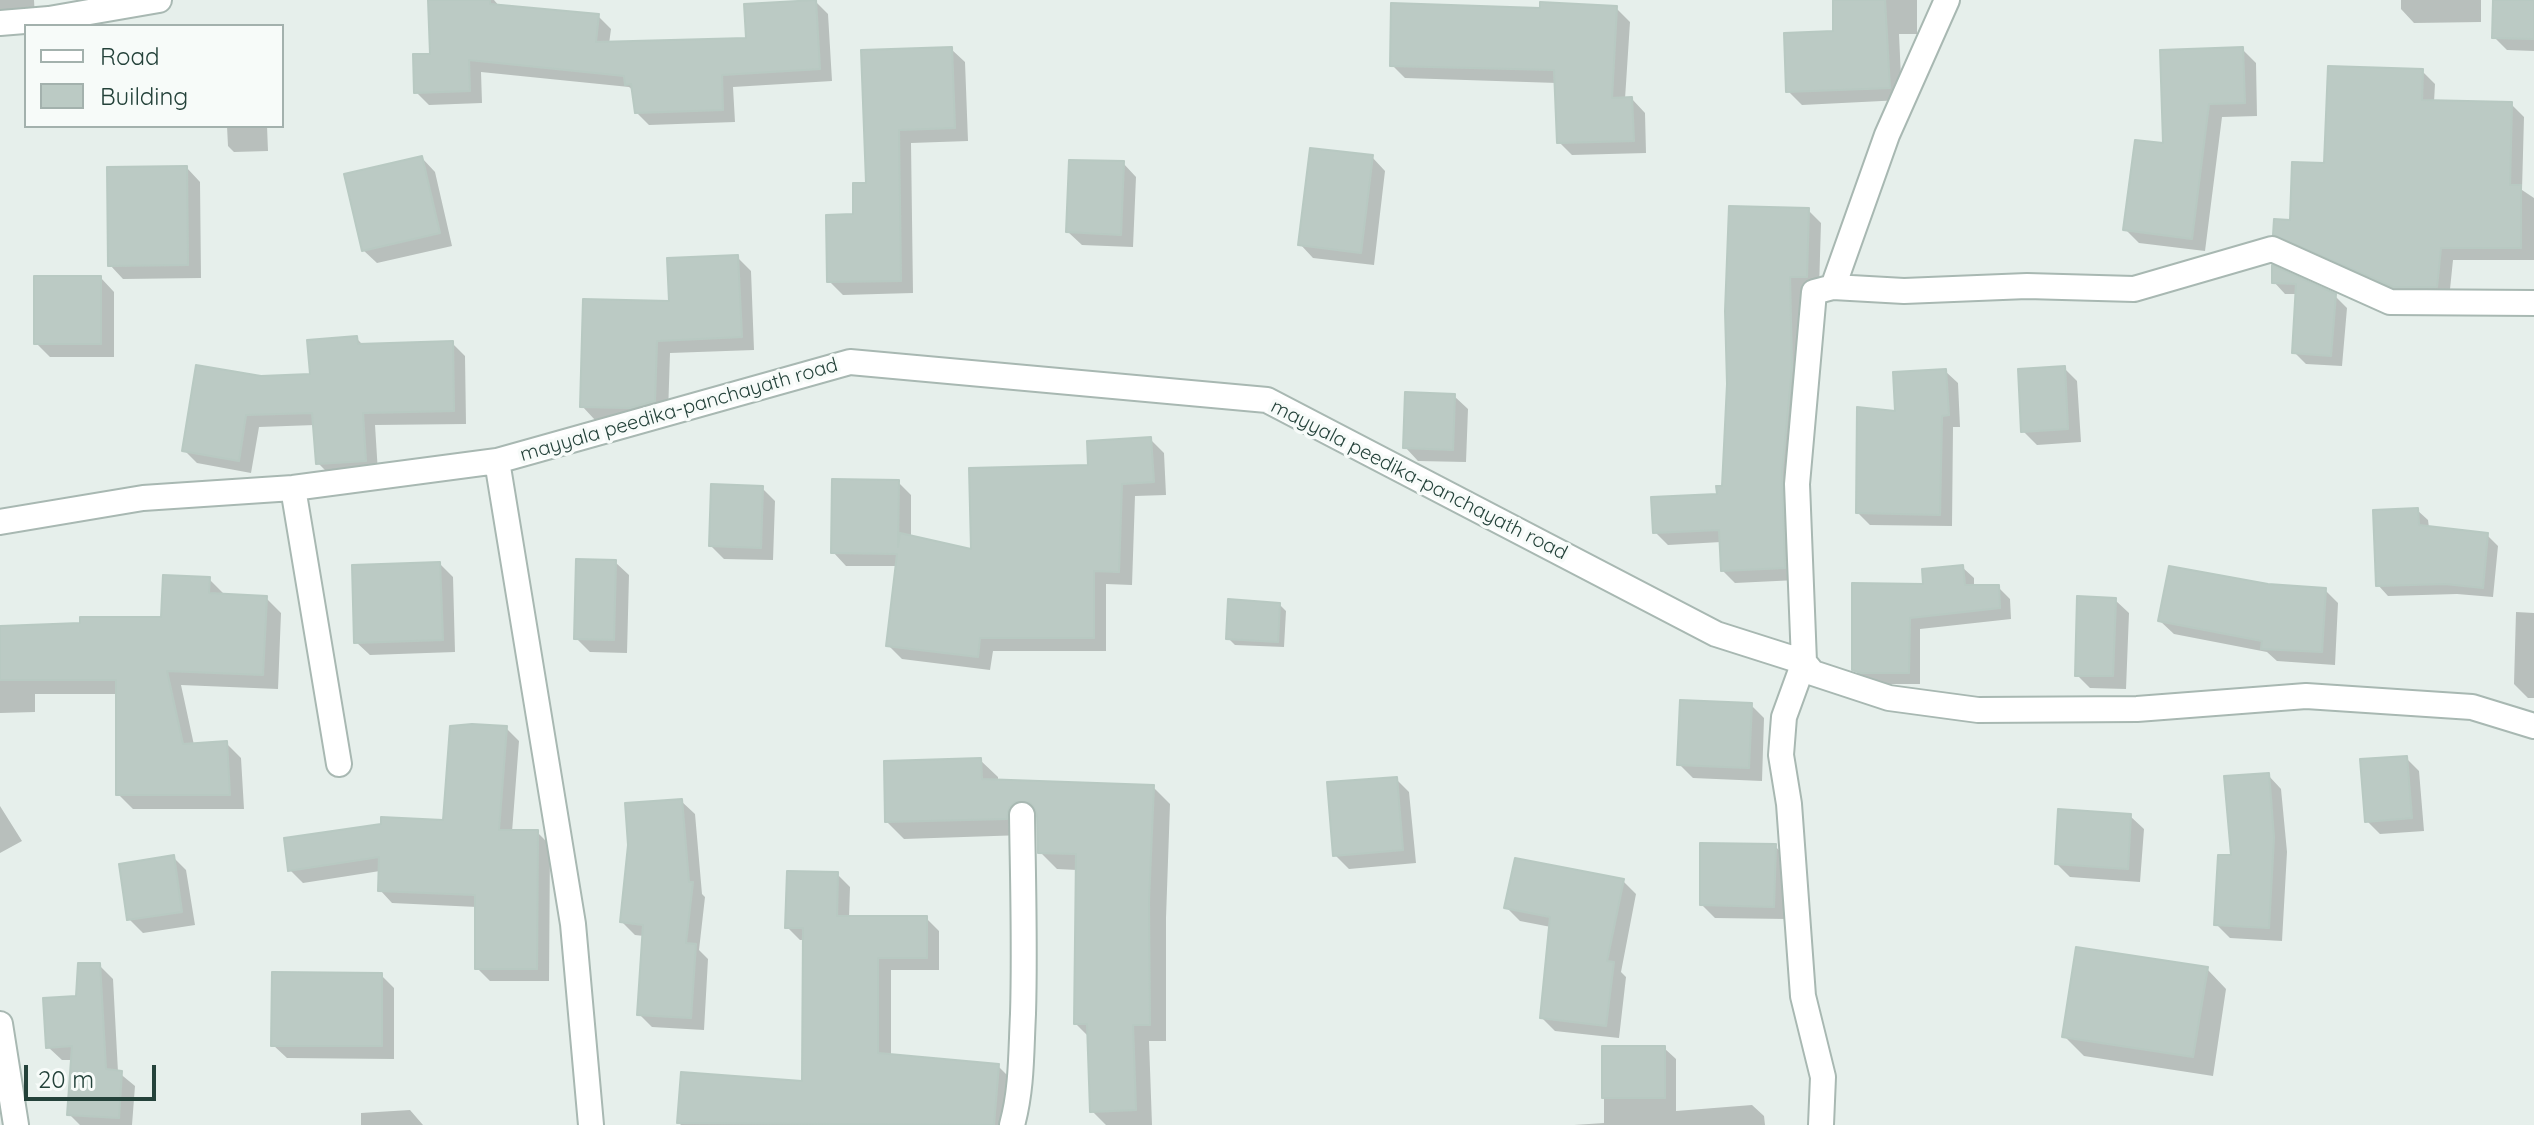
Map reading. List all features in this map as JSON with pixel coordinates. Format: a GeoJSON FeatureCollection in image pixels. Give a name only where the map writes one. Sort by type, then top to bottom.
{"type":"FeatureCollection","features":[{"type":"Feature","properties":{"kind":"street"},"geometry":{"type":"LineString","coordinates":[[0,23],[49,19],[159,0]]}},
{"type":"Feature","properties":{"kind":"street"},"geometry":{"type":"LineString","coordinates":[[1833,287],[1887,135],[1947,0]]}},
{"type":"Feature","properties":{"kind":"street"},"geometry":{"type":"LineString","coordinates":[[1821,1125],[1823,1077],[1803,996],[1789,804],[1781,755],[1784,717],[1804,662],[1797,484],[1814,292],[1833,287],[1904,291],[2027,286],[2134,289],[2272,249],[2390,302],[2534,303]]}},
{"type":"Feature","properties":{"kind":"street","name":"mayyala peedika-panchayath road"},"geometry":{"type":"LineString","coordinates":[[0,522],[143,498],[293,488],[497,461],[850,362],[1267,400],[1716,634],[1804,662],[1813,673],[1889,698],[1978,710],[2137,709],[2306,696],[2472,707],[2534,726]]}},
{"type":"Feature","properties":{"kind":"street"},"geometry":{"type":"LineString","coordinates":[[497,461],[573,924],[591,1125]]}},
{"type":"Feature","properties":{"kind":"street"},"geometry":{"type":"LineString","coordinates":[[293,488],[339,764]]}},
{"type":"Feature","properties":{"kind":"street"},"geometry":{"type":"LineString","coordinates":[[1012,1125],[1018,1104],[1025,952],[1022,815]]}},
{"type":"Feature","properties":{"kind":"street"},"geometry":{"type":"LineString","coordinates":[[0,1024],[16,1125]]}},
{"type":"Feature","properties":{"kind":"building"},"geometry":{"type":"Polygon","coordinates":[[[428,0],[490,0],[490,4],[599,14],[596,42],[746,38],[744,4],[816,0],[820,69],[722,75],[723,110],[635,113],[631,84],[625,85],[624,76],[469,60],[470,91],[414,93],[413,54],[430,54],[428,0]]]}},
{"type":"Feature","properties":{"kind":"building"},"geometry":{"type":"Polygon","coordinates":[[[1833,0],[1885,0],[1890,88],[1786,92],[1784,33],[1833,31],[1833,0]]]}},
{"type":"Feature","properties":{"kind":"building"},"geometry":{"type":"Polygon","coordinates":[[[2493,0],[2534,0],[2534,39],[2492,38],[2493,0]]]}},
{"type":"Feature","properties":{"kind":"building"},"geometry":{"type":"Polygon","coordinates":[[[1540,2],[1617,6],[1612,98],[1632,97],[1634,141],[1557,143],[1554,70],[1390,66],[1391,3],[1540,8],[1540,2]]]}},
{"type":"Feature","properties":{"kind":"building"},"geometry":{"type":"Polygon","coordinates":[[[952,47],[955,128],[899,130],[901,281],[827,282],[826,215],[853,214],[853,183],[866,183],[861,50],[952,47]]]}},
{"type":"Feature","properties":{"kind":"building"},"geometry":{"type":"Polygon","coordinates":[[[2243,47],[2245,103],[2209,104],[2192,239],[2123,230],[2135,140],[2163,143],[2160,50],[2243,47]]]}},
{"type":"Feature","properties":{"kind":"building"},"geometry":{"type":"Polygon","coordinates":[[[2328,66],[2423,69],[2422,100],[2512,102],[2510,185],[2521,185],[2521,248],[2441,248],[2437,287],[2393,287],[2273,235],[2274,219],[2290,220],[2292,162],[2324,163],[2328,66]]]}},
{"type":"Feature","properties":{"kind":"building"},"geometry":{"type":"Polygon","coordinates":[[[1310,148],[1373,155],[1361,253],[1298,245],[1310,148]]]}},
{"type":"Feature","properties":{"kind":"building"},"geometry":{"type":"Polygon","coordinates":[[[422,156],[440,233],[362,251],[344,174],[422,156]]]}},
{"type":"Feature","properties":{"kind":"building"},"geometry":{"type":"Polygon","coordinates":[[[1069,160],[1124,161],[1121,235],[1066,232],[1069,160]]]}},
{"type":"Feature","properties":{"kind":"building"},"geometry":{"type":"Polygon","coordinates":[[[187,166],[188,265],[108,266],[107,167],[187,166]]]}},
{"type":"Feature","properties":{"kind":"building"},"geometry":{"type":"Polygon","coordinates":[[[1729,206],[1809,208],[1807,277],[1790,277],[1792,367],[1782,472],[1785,568],[1721,571],[1719,530],[1653,533],[1651,497],[1717,494],[1716,486],[1722,486],[1727,384],[1725,311],[1729,206]]]}},
{"type":"Feature","properties":{"kind":"building"},"geometry":{"type":"Polygon","coordinates":[[[738,255],[742,337],[657,341],[655,401],[630,408],[580,407],[583,299],[669,301],[667,258],[738,255]]]}},
{"type":"Feature","properties":{"kind":"building"},"geometry":{"type":"Polygon","coordinates":[[[2272,265],[2336,294],[2331,356],[2292,353],[2296,284],[2272,283],[2272,265]]]}},
{"type":"Feature","properties":{"kind":"building"},"geometry":{"type":"Polygon","coordinates":[[[34,276],[101,276],[101,344],[34,344],[34,276]]]}},
{"type":"Feature","properties":{"kind":"building"},"geometry":{"type":"Polygon","coordinates":[[[357,336],[358,344],[453,341],[454,411],[363,413],[366,461],[316,464],[312,413],[246,415],[239,461],[182,451],[196,365],[261,376],[310,374],[307,340],[357,336]]]}},
{"type":"Feature","properties":{"kind":"building"},"geometry":{"type":"Polygon","coordinates":[[[2065,366],[2068,429],[2021,432],[2018,369],[2065,366]]]}},
{"type":"Feature","properties":{"kind":"building"},"geometry":{"type":"Polygon","coordinates":[[[1946,369],[1949,415],[1942,416],[1940,515],[1856,513],[1857,407],[1895,411],[1893,372],[1946,369]]]}},
{"type":"Feature","properties":{"kind":"building"},"geometry":{"type":"Polygon","coordinates":[[[1405,392],[1455,394],[1453,450],[1403,448],[1405,392]]]}},
{"type":"Feature","properties":{"kind":"building"},"geometry":{"type":"Polygon","coordinates":[[[1151,437],[1154,482],[1122,484],[1119,572],[1094,571],[1094,638],[980,638],[978,657],[886,646],[897,554],[831,553],[832,479],[899,480],[898,547],[900,533],[971,549],[969,468],[1088,465],[1087,441],[1151,437]]]}},
{"type":"Feature","properties":{"kind":"building"},"geometry":{"type":"Polygon","coordinates":[[[711,484],[763,486],[761,548],[709,546],[711,484]]]}},
{"type":"Feature","properties":{"kind":"building"},"geometry":{"type":"Polygon","coordinates":[[[2418,508],[2419,525],[2488,533],[2483,588],[2445,584],[2376,586],[2373,510],[2418,508]]]}},
{"type":"Feature","properties":{"kind":"building"},"geometry":{"type":"Polygon","coordinates":[[[576,559],[616,560],[614,640],[574,639],[576,559]]]}},
{"type":"Feature","properties":{"kind":"building"},"geometry":{"type":"Polygon","coordinates":[[[440,562],[443,640],[354,643],[352,565],[440,562]]]}},
{"type":"Feature","properties":{"kind":"building"},"geometry":{"type":"Polygon","coordinates":[[[1963,565],[1965,585],[1999,585],[2000,608],[1910,618],[1909,673],[1861,673],[1852,670],[1852,583],[1923,584],[1922,569],[1963,565]]]}},
{"type":"Feature","properties":{"kind":"building"},"geometry":{"type":"Polygon","coordinates":[[[2169,566],[2268,584],[2326,588],[2322,652],[2261,649],[2262,641],[2158,621],[2169,566]]]}},
{"type":"Feature","properties":{"kind":"building"},"geometry":{"type":"Polygon","coordinates":[[[163,575],[210,577],[209,593],[267,596],[263,675],[167,671],[183,744],[227,741],[230,795],[116,795],[116,680],[0,680],[0,626],[80,623],[80,617],[161,617],[163,575]]]}},
{"type":"Feature","properties":{"kind":"building"},"geometry":{"type":"Polygon","coordinates":[[[2077,596],[2116,598],[2113,676],[2075,676],[2077,596]]]}},
{"type":"Feature","properties":{"kind":"building"},"geometry":{"type":"Polygon","coordinates":[[[1228,599],[1280,603],[1278,642],[1226,639],[1228,599]]]}},
{"type":"Feature","properties":{"kind":"building"},"geometry":{"type":"Polygon","coordinates":[[[1680,700],[1752,703],[1749,768],[1677,765],[1680,700]]]}},
{"type":"Feature","properties":{"kind":"building"},"geometry":{"type":"Polygon","coordinates":[[[450,726],[507,726],[499,830],[538,830],[537,969],[475,969],[475,895],[378,891],[379,857],[288,871],[284,838],[381,824],[381,817],[443,820],[450,726]]]}},
{"type":"Feature","properties":{"kind":"building"},"geometry":{"type":"Polygon","coordinates":[[[2407,756],[2412,818],[2365,822],[2360,759],[2407,756]]]}},
{"type":"Feature","properties":{"kind":"building"},"geometry":{"type":"Polygon","coordinates":[[[981,758],[982,779],[1154,785],[1149,900],[1150,1025],[1133,1025],[1136,1110],[1090,1112],[1087,1024],[1074,1024],[1076,854],[1038,853],[1037,815],[1029,802],[1015,802],[1009,808],[1007,819],[885,822],[884,761],[981,758]]]}},
{"type":"Feature","properties":{"kind":"building"},"geometry":{"type":"Polygon","coordinates":[[[2269,773],[2274,837],[2269,928],[2214,925],[2218,855],[2231,855],[2224,776],[2269,773]]]}},
{"type":"Feature","properties":{"kind":"building"},"geometry":{"type":"Polygon","coordinates":[[[1397,777],[1403,850],[1333,856],[1327,782],[1397,777]]]}},
{"type":"Feature","properties":{"kind":"building"},"geometry":{"type":"Polygon","coordinates":[[[682,799],[689,882],[693,882],[686,943],[696,944],[691,1018],[637,1015],[643,925],[620,922],[628,845],[625,803],[682,799]]]}},
{"type":"Feature","properties":{"kind":"building"},"geometry":{"type":"Polygon","coordinates":[[[2058,809],[2131,814],[2128,869],[2055,864],[2058,809]]]}},
{"type":"Feature","properties":{"kind":"building"},"geometry":{"type":"Polygon","coordinates":[[[1700,843],[1776,844],[1774,907],[1700,905],[1700,843]]]}},
{"type":"Feature","properties":{"kind":"building"},"geometry":{"type":"Polygon","coordinates":[[[174,855],[182,912],[127,920],[119,864],[174,855]]]}},
{"type":"Feature","properties":{"kind":"building"},"geometry":{"type":"Polygon","coordinates":[[[1515,858],[1624,879],[1607,961],[1614,962],[1606,1026],[1540,1018],[1550,917],[1504,908],[1515,858]]]}},
{"type":"Feature","properties":{"kind":"building"},"geometry":{"type":"Polygon","coordinates":[[[787,871],[838,872],[837,916],[927,916],[927,958],[878,958],[878,1053],[999,1064],[994,1125],[677,1123],[681,1072],[802,1081],[803,928],[785,928],[787,871]]]}},
{"type":"Feature","properties":{"kind":"building"},"geometry":{"type":"Polygon","coordinates":[[[2076,947],[2208,967],[2193,1057],[2062,1037],[2076,947]]]}},
{"type":"Feature","properties":{"kind":"building"},"geometry":{"type":"Polygon","coordinates":[[[78,963],[100,963],[106,1069],[122,1071],[119,1118],[67,1115],[72,1046],[46,1048],[43,998],[76,996],[78,963]]]}},
{"type":"Feature","properties":{"kind":"building"},"geometry":{"type":"Polygon","coordinates":[[[272,972],[382,973],[382,1046],[271,1046],[272,972]]]}},
{"type":"Feature","properties":{"kind":"building"},"geometry":{"type":"Polygon","coordinates":[[[1602,1046],[1665,1046],[1665,1098],[1602,1098],[1602,1046]]]}}]}
